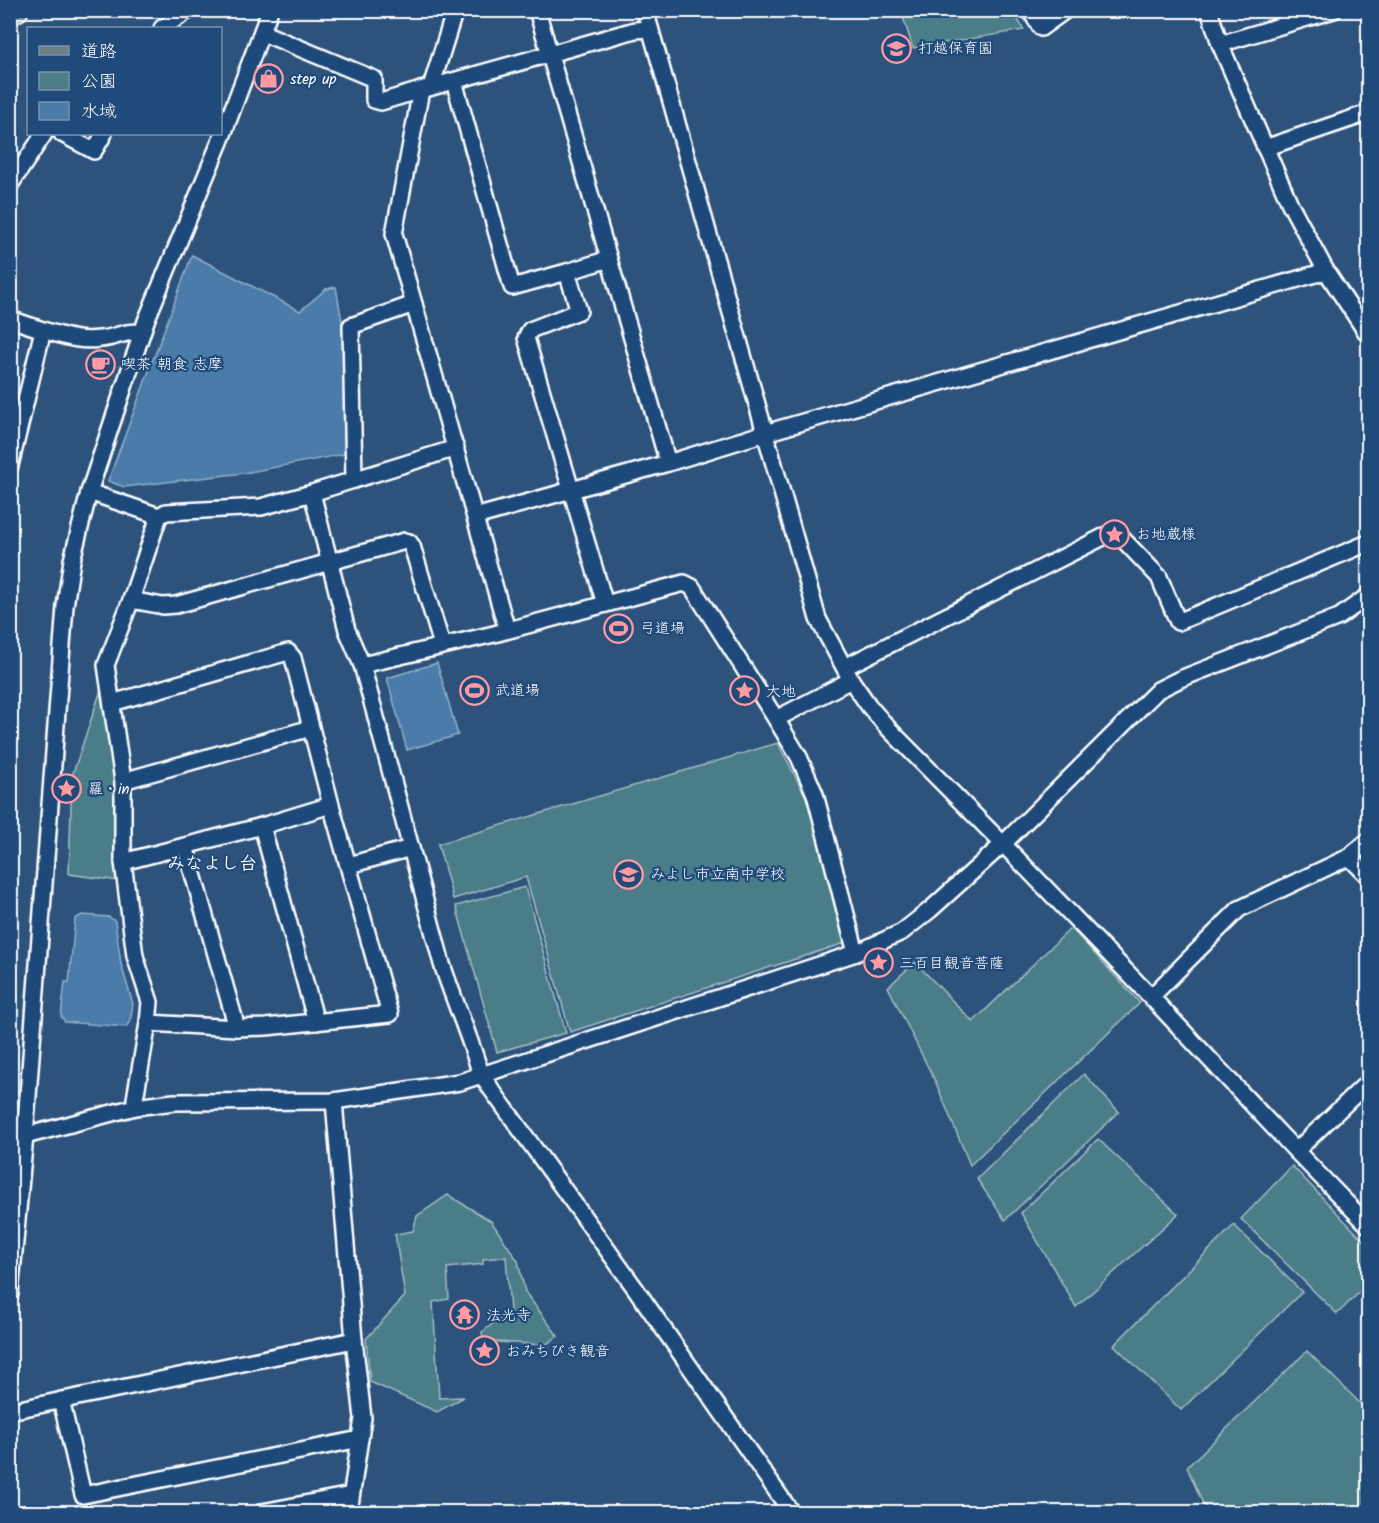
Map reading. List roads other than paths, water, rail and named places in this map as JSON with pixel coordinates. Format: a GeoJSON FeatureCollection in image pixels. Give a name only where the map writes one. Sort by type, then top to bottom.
{"type":"FeatureCollection","features":[{"type":"Feature","properties":{"kind":"main road"},"geometry":{"type":"LineString","coordinates":[[10,14],[18,10]]}},
{"type":"Feature","properties":{"kind":"street"},"geometry":{"type":"LineString","coordinates":[[164,27],[189,10]]}},
{"type":"Feature","properties":{"kind":"street"},"geometry":{"type":"LineString","coordinates":[[222,124],[263,33],[270,10]]}},
{"type":"Feature","properties":{"kind":"street"},"geometry":{"type":"LineString","coordinates":[[455,10],[426,89],[394,234],[507,630]]}},
{"type":"Feature","properties":{"kind":"street"},"geometry":{"type":"LineString","coordinates":[[537,10],[668,463]]}},
{"type":"Feature","properties":{"kind":"street"},"geometry":{"type":"LineString","coordinates":[[645,10],[818,619],[848,673],[869,706],[888,728],[1151,997],[1368,1225]]}},
{"type":"Feature","properties":{"kind":"street"},"geometry":{"type":"LineString","coordinates":[[1030,10],[1041,28],[1066,10]]}},
{"type":"Feature","properties":{"kind":"street"},"geometry":{"type":"LineString","coordinates":[[1209,10],[1220,44],[1290,204],[1326,271],[1368,334]]}},
{"type":"Feature","properties":{"kind":"street"},"geometry":{"type":"LineString","coordinates":[[1220,44],[1334,10]]}},
{"type":"Feature","properties":{"kind":"street"},"geometry":{"type":"LineString","coordinates":[[263,33],[374,79],[374,100],[381,102],[550,53],[635,30],[650,29]]}},
{"type":"Feature","properties":{"kind":"street"},"geometry":{"type":"LineString","coordinates":[[454,81],[512,287],[609,259]]}},
{"type":"Feature","properties":{"kind":"street"},"geometry":{"type":"LineString","coordinates":[[1265,148],[1368,112]]}},
{"type":"Feature","properties":{"kind":"street"},"geometry":{"type":"LineString","coordinates":[[10,185],[43,135]]}},
{"type":"Feature","properties":{"kind":"street"},"geometry":{"type":"LineString","coordinates":[[64,135],[94,151],[103,135]]}},
{"type":"Feature","properties":{"kind":"street"},"geometry":{"type":"LineString","coordinates":[[10,1294],[26,1136],[65,606],[72,560],[89,492],[142,333],[217,135]]}},
{"type":"Feature","properties":{"kind":"street"},"geometry":{"type":"LineString","coordinates":[[475,517],[570,492],[765,433],[1326,271]]}},
{"type":"Feature","properties":{"kind":"street"},"geometry":{"type":"LineString","coordinates":[[567,272],[579,311],[530,330],[526,338],[605,604]]}},
{"type":"Feature","properties":{"kind":"street"},"geometry":{"type":"LineString","coordinates":[[354,480],[351,326],[414,304]]}},
{"type":"Feature","properties":{"kind":"street"},"geometry":{"type":"LineString","coordinates":[[10,320],[78,341],[102,339],[130,331],[142,333]]}},
{"type":"Feature","properties":{"kind":"street"},"geometry":{"type":"LineString","coordinates":[[10,466],[44,330]]}},
{"type":"Feature","properties":{"kind":"street"},"geometry":{"type":"LineString","coordinates":[[135,1107],[150,1002],[135,956],[123,862],[123,781],[106,665],[159,516],[166,512],[261,507],[312,494],[456,448]]}},
{"type":"Feature","properties":{"kind":"street"},"geometry":{"type":"LineString","coordinates":[[89,492],[159,516]]}},
{"type":"Feature","properties":{"kind":"street"},"geometry":{"type":"LineString","coordinates":[[312,494],[347,630],[362,665],[442,964],[481,1075],[635,1288],[791,1512]]}},
{"type":"Feature","properties":{"kind":"street"},"geometry":{"type":"LineString","coordinates":[[776,719],[848,673],[1115,531],[1159,578],[1178,622],[1368,543]]}},
{"type":"Feature","properties":{"kind":"street"},"geometry":{"type":"LineString","coordinates":[[131,600],[156,605],[176,605],[405,541],[412,546],[442,645]]}},
{"type":"Feature","properties":{"kind":"street"},"geometry":{"type":"LineString","coordinates":[[362,665],[507,630],[684,583],[692,588],[799,757],[815,794],[856,953]]}},
{"type":"Feature","properties":{"kind":"street"},"geometry":{"type":"LineString","coordinates":[[26,1136],[135,1107],[174,1102],[334,1101],[460,1082],[856,953],[903,932],[930,910],[1003,844],[1158,690],[1180,679],[1339,617],[1368,596]]}},
{"type":"Feature","properties":{"kind":"street"},"geometry":{"type":"LineString","coordinates":[[112,703],[288,652],[293,658],[331,805],[390,1014],[266,1027],[237,1028],[148,1023]]}},
{"type":"Feature","properties":{"kind":"street"},"geometry":{"type":"LineString","coordinates":[[123,781],[311,728]]}},
{"type":"Feature","properties":{"kind":"street"},"geometry":{"type":"LineString","coordinates":[[123,862],[262,826],[331,805]]}},
{"type":"Feature","properties":{"kind":"street"},"geometry":{"type":"LineString","coordinates":[[262,826],[316,1022]]}},
{"type":"Feature","properties":{"kind":"street"},"geometry":{"type":"LineString","coordinates":[[1151,997],[1239,909],[1349,857],[1368,841]]}},
{"type":"Feature","properties":{"kind":"street"},"geometry":{"type":"LineString","coordinates":[[185,846],[237,1028]]}},
{"type":"Feature","properties":{"kind":"street"},"geometry":{"type":"LineString","coordinates":[[349,865],[411,848]]}},
{"type":"Feature","properties":{"kind":"street"},"geometry":{"type":"LineString","coordinates":[[1349,857],[1368,876]]}},
{"type":"Feature","properties":{"kind":"street"},"geometry":{"type":"LineString","coordinates":[[1296,1151],[1368,1082]]}},
{"type":"Feature","properties":{"kind":"street"},"geometry":{"type":"LineString","coordinates":[[334,1101],[354,1340],[363,1418],[349,1512]]}},
{"type":"Feature","properties":{"kind":"street"},"geometry":{"type":"LineString","coordinates":[[10,1411],[354,1340]]}},
{"type":"Feature","properties":{"kind":"street"},"geometry":{"type":"LineString","coordinates":[[61,1400],[83,1495],[360,1439]]}},
{"type":"Feature","properties":{"kind":"street"},"geometry":{"type":"LineString","coordinates":[[262,1512],[351,1495]]}},
{"type":"Feature","properties":{"kind":"water"},"geometry":{"type":"Polygon","coordinates":[[[192,255],[300,311],[326,289],[336,287],[345,339],[345,454],[244,473],[124,487],[108,481],[192,255]]]}},
{"type":"Feature","properties":{"kind":"water"},"geometry":{"type":"Polygon","coordinates":[[[437,663],[458,735],[407,750],[387,678],[437,663]]]}},
{"type":"Feature","properties":{"kind":"water"},"geometry":{"type":"Polygon","coordinates":[[[82,915],[109,917],[115,921],[121,964],[133,1004],[130,1023],[125,1027],[65,1022],[61,1016],[65,982],[69,982],[75,919],[82,915]]]}},
{"type":"Feature","properties":{"kind":"place","name":"打越保育園"},"geometry":{"type":"Point","coordinates":[897,48]}},
{"type":"Feature","properties":{"kind":"place","name":"step up"},"geometry":{"type":"Point","coordinates":[269,79]}},
{"type":"Feature","properties":{"kind":"place","name":"喫茶 朝食 志摩"},"geometry":{"type":"Point","coordinates":[100,364]}},
{"type":"Feature","properties":{"kind":"place","name":"お地蔵様"},"geometry":{"type":"Point","coordinates":[1115,534]}},
{"type":"Feature","properties":{"kind":"place","name":"弓道場"},"geometry":{"type":"Point","coordinates":[619,628]}},
{"type":"Feature","properties":{"kind":"place","name":"武道場"},"geometry":{"type":"Point","coordinates":[474,690]}},
{"type":"Feature","properties":{"kind":"place","name":"大地"},"geometry":{"type":"Point","coordinates":[745,691]}},
{"type":"Feature","properties":{"kind":"place","name":"羅・in"},"geometry":{"type":"Point","coordinates":[67,789]}},
{"type":"Feature","properties":{"kind":"place","name":"みよし市立南中学校"},"geometry":{"type":"Point","coordinates":[629,874]}},
{"type":"Feature","properties":{"kind":"place","name":"三百目観音菩薩"},"geometry":{"type":"Point","coordinates":[878,963]}},
{"type":"Feature","properties":{"kind":"place","name":"法光寺"},"geometry":{"type":"Point","coordinates":[465,1315]}},
{"type":"Feature","properties":{"kind":"place","name":"おみちびき観音"},"geometry":{"type":"Point","coordinates":[485,1351]}},
{"type":"Feature","properties":{"kind":"district","name":"みなよし台"},"geometry":{"type":"Point","coordinates":[212,863]}}]}
